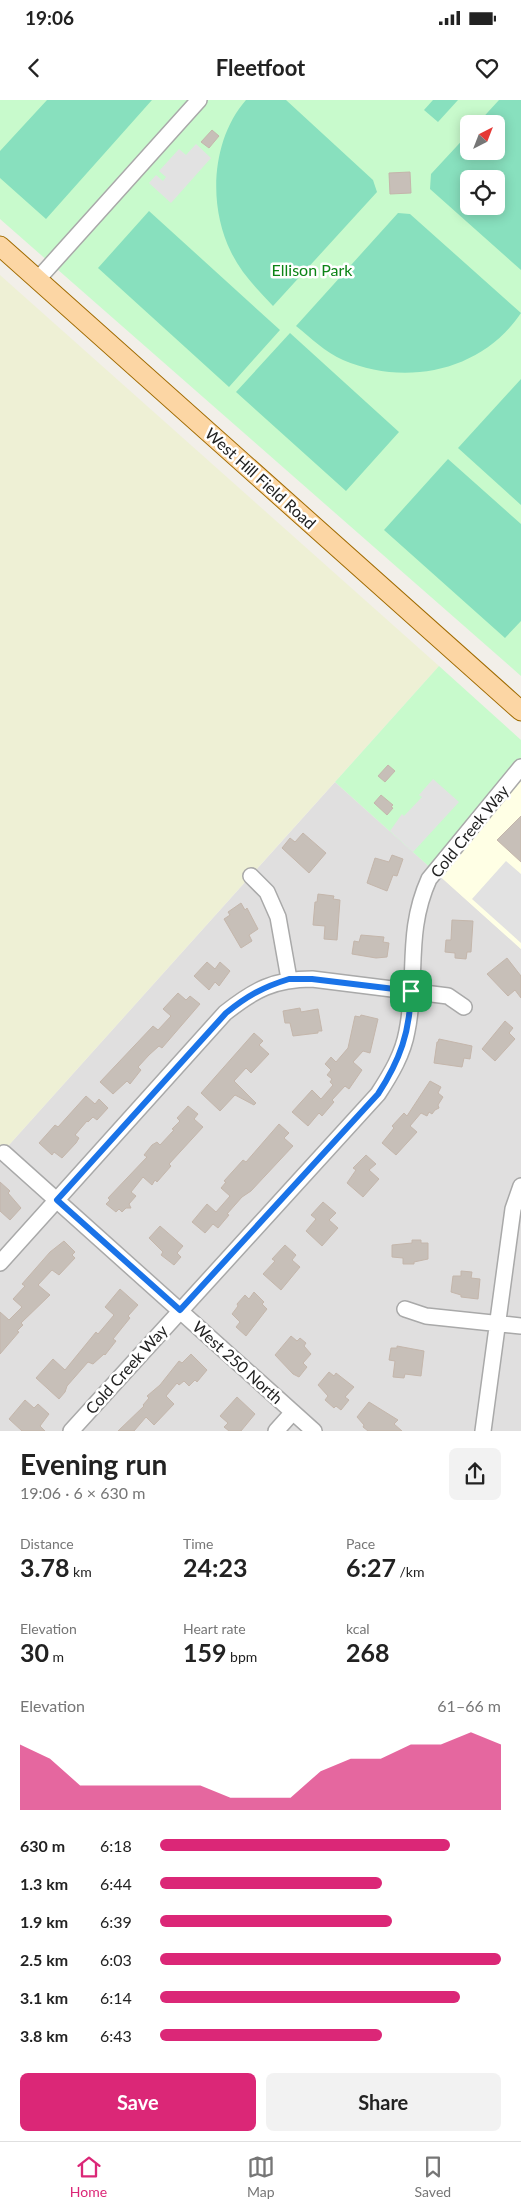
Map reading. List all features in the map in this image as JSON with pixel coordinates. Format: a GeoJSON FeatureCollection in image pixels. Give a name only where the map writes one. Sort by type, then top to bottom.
{"type":"FeatureCollection","features":[{"type":"Feature","properties":{"kind":"main road","name":"West Hill Field Road"},"geometry":{"type":"LineString","coordinates":[[0,246],[521,711]]}},
{"type":"Feature","properties":{"kind":"street"},"geometry":{"type":"LineString","coordinates":[[38,279],[199,100]]}},
{"type":"Feature","properties":{"kind":"street","name":"Cold Creek Way"},"geometry":{"type":"LineString","coordinates":[[71,1431],[378,1094],[394,1069],[407,1031],[415,920],[420,899],[429,879],[521,767]]}},
{"type":"Feature","properties":{"kind":"street"},"geometry":{"type":"LineString","coordinates":[[251,876],[271,888],[289,979]]}},
{"type":"Feature","properties":{"kind":"street"},"geometry":{"type":"LineString","coordinates":[[0,1263],[226,1013],[245,998],[265,986],[289,979],[312,979],[448,996],[464,1008]]}},
{"type":"Feature","properties":{"kind":"street","name":"West 250 North"},"geometry":{"type":"LineString","coordinates":[[4,1153],[314,1431]]}},
{"type":"Feature","properties":{"kind":"street"},"geometry":{"type":"LineString","coordinates":[[483,1431],[512,1209],[521,1186]]}},
{"type":"Feature","properties":{"kind":"street"},"geometry":{"type":"LineString","coordinates":[[405,1309],[426,1316],[521,1326]]}},
{"type":"Feature","properties":{"kind":"street"},"geometry":{"type":"LineString","coordinates":[[276,1431],[293,1412]]}},
{"type":"Feature","properties":{"kind":"shaded area"},"geometry":{"type":"Polygon","coordinates":[[[196,144],[211,158],[171,203],[149,183],[156,175],[163,181],[166,177],[159,171],[179,149],[186,155],[196,144]]]}},
{"type":"Feature","properties":{"kind":"shaded area"},"geometry":{"type":"Polygon","coordinates":[[[0,275],[439,666],[0,1155],[0,275]]]}},
{"type":"Feature","properties":{"kind":"shaded area"},"geometry":{"type":"Polygon","coordinates":[[[521,768],[521,949],[434,871],[521,768]]]}},
{"type":"Feature","properties":{"kind":"shaded area"},"geometry":{"type":"Polygon","coordinates":[[[433,779],[459,802],[413,852],[390,831],[402,814],[404,816],[422,797],[419,795],[433,779]]]}},
{"type":"Feature","properties":{"kind":"shaded area"},"geometry":{"type":"Polygon","coordinates":[[[335,782],[521,949],[521,1431],[0,1431],[0,1155],[335,782]]]}},
{"type":"Feature","properties":{"kind":"shaded area"},"geometry":{"type":"Polygon","coordinates":[[[506,861],[521,874],[521,943],[472,899],[506,861]]]}},
{"type":"Feature","properties":{"kind":"green space","name":"Ellison Park"},"geometry":{"type":"Polygon","coordinates":[[[0,100],[521,100],[521,676],[0,219],[0,100]]]}},
{"type":"Feature","properties":{"kind":"green space"},"geometry":{"type":"Polygon","coordinates":[[[47,100],[152,100],[46,219],[0,178],[0,151],[47,100]]]}},
{"type":"Feature","properties":{"kind":"green space"},"geometry":{"type":"Polygon","coordinates":[[[246,100],[286,100],[373,180],[377,192],[273,306],[235,260],[224,234],[216,194],[220,154],[226,134],[234,116],[246,100]]]}},
{"type":"Feature","properties":{"kind":"green space"},"geometry":{"type":"Polygon","coordinates":[[[433,100],[458,100],[438,122],[424,110],[433,100]]]}},
{"type":"Feature","properties":{"kind":"green space"},"geometry":{"type":"Polygon","coordinates":[[[499,100],[521,100],[521,270],[430,189],[431,174],[460,143],[460,160],[505,160],[505,115],[485,115],[499,100]]]}},
{"type":"Feature","properties":{"kind":"green space"},"geometry":{"type":"Polygon","coordinates":[[[149,211],[280,330],[229,387],[98,268],[149,211]]]}},
{"type":"Feature","properties":{"kind":"green space"},"geometry":{"type":"Polygon","coordinates":[[[398,213],[410,214],[521,313],[505,333],[486,349],[464,360],[441,368],[417,372],[392,372],[367,368],[336,357],[296,326],[398,213]]]}},
{"type":"Feature","properties":{"kind":"green space"},"geometry":{"type":"Polygon","coordinates":[[[290,333],[399,432],[346,491],[236,392],[290,333]]]}},
{"type":"Feature","properties":{"kind":"green space"},"geometry":{"type":"Polygon","coordinates":[[[521,379],[521,505],[458,448],[521,379]]]}},
{"type":"Feature","properties":{"kind":"green space"},"geometry":{"type":"Polygon","coordinates":[[[448,459],[521,524],[521,621],[505,638],[384,530],[448,459]]]}},
{"type":"Feature","properties":{"kind":"green space"},"geometry":{"type":"Polygon","coordinates":[[[439,666],[521,740],[521,768],[434,871],[335,782],[439,666]]]}},
{"type":"Feature","properties":{"kind":"building"},"geometry":{"type":"Polygon","coordinates":[[[212,130],[219,136],[209,148],[201,142],[212,130]]]}},
{"type":"Feature","properties":{"kind":"building"},"geometry":{"type":"Polygon","coordinates":[[[410,172],[411,193],[390,194],[389,173],[410,172]]]}},
{"type":"Feature","properties":{"kind":"building"},"geometry":{"type":"Polygon","coordinates":[[[388,765],[395,771],[385,782],[378,776],[388,765]]]}},
{"type":"Feature","properties":{"kind":"building"},"geometry":{"type":"Polygon","coordinates":[[[381,795],[393,805],[391,807],[393,808],[387,815],[374,803],[381,795]]]}},
{"type":"Feature","properties":{"kind":"building"},"geometry":{"type":"Polygon","coordinates":[[[521,816],[521,862],[497,840],[521,816]]]}},
{"type":"Feature","properties":{"kind":"building"},"geometry":{"type":"Polygon","coordinates":[[[303,833],[326,853],[309,873],[282,848],[290,838],[295,842],[303,833]]]}},
{"type":"Feature","properties":{"kind":"building"},"geometry":{"type":"Polygon","coordinates":[[[392,855],[403,859],[397,876],[393,875],[387,891],[367,883],[375,858],[389,862],[392,855]]]}},
{"type":"Feature","properties":{"kind":"building"},"geometry":{"type":"Polygon","coordinates":[[[318,894],[334,896],[333,899],[340,900],[337,940],[324,939],[325,926],[313,925],[315,902],[317,902],[318,894]]]}},
{"type":"Feature","properties":{"kind":"building"},"geometry":{"type":"Polygon","coordinates":[[[241,903],[245,910],[247,908],[258,929],[249,935],[252,941],[241,948],[224,919],[230,915],[228,912],[241,903]]]}},
{"type":"Feature","properties":{"kind":"building"},"geometry":{"type":"Polygon","coordinates":[[[452,920],[473,921],[471,952],[467,952],[466,959],[455,958],[455,953],[445,952],[446,940],[451,940],[452,920]]]}},
{"type":"Feature","properties":{"kind":"building"},"geometry":{"type":"Polygon","coordinates":[[[361,935],[384,937],[383,942],[389,943],[387,957],[376,958],[352,954],[354,941],[359,942],[361,935]]]}},
{"type":"Feature","properties":{"kind":"building"},"geometry":{"type":"Polygon","coordinates":[[[507,958],[521,976],[521,998],[515,990],[508,996],[487,974],[507,958]]]}},
{"type":"Feature","properties":{"kind":"building"},"geometry":{"type":"Polygon","coordinates":[[[207,962],[215,969],[220,962],[230,971],[219,986],[215,982],[209,990],[194,976],[207,962]]]}},
{"type":"Feature","properties":{"kind":"building"},"geometry":{"type":"Polygon","coordinates":[[[178,993],[186,1000],[190,996],[200,1004],[162,1048],[159,1046],[138,1067],[141,1070],[130,1084],[127,1081],[113,1094],[100,1082],[153,1026],[158,1030],[171,1016],[163,1009],[178,993]]]}},
{"type":"Feature","properties":{"kind":"building"},"geometry":{"type":"Polygon","coordinates":[[[300,1008],[301,1012],[318,1009],[322,1031],[293,1036],[290,1023],[285,1023],[283,1011],[300,1008]]]}},
{"type":"Feature","properties":{"kind":"building"},"geometry":{"type":"Polygon","coordinates":[[[361,1015],[378,1019],[370,1053],[363,1051],[353,1062],[362,1070],[349,1089],[345,1086],[332,1100],[334,1102],[322,1116],[319,1113],[308,1126],[292,1112],[312,1090],[321,1099],[333,1085],[330,1082],[332,1079],[327,1075],[331,1070],[325,1064],[331,1057],[336,1062],[348,1048],[355,1016],[360,1017],[361,1015]]]}},
{"type":"Feature","properties":{"kind":"building"},"geometry":{"type":"Polygon","coordinates":[[[505,1021],[513,1028],[509,1033],[515,1039],[495,1061],[482,1049],[505,1021]]]}},
{"type":"Feature","properties":{"kind":"building"},"geometry":{"type":"Polygon","coordinates":[[[254,1033],[263,1041],[259,1045],[269,1054],[251,1073],[246,1068],[234,1081],[256,1103],[254,1105],[235,1095],[220,1111],[201,1093],[254,1033]]]}},
{"type":"Feature","properties":{"kind":"building"},"geometry":{"type":"Polygon","coordinates":[[[439,1039],[472,1046],[470,1059],[464,1058],[462,1067],[434,1063],[439,1039]]]}},
{"type":"Feature","properties":{"kind":"building"},"geometry":{"type":"Polygon","coordinates":[[[430,1081],[441,1087],[438,1093],[443,1097],[438,1105],[439,1108],[432,1114],[429,1112],[427,1116],[421,1113],[410,1126],[417,1132],[396,1155],[382,1143],[394,1128],[392,1126],[404,1113],[407,1116],[430,1081]]]}},
{"type":"Feature","properties":{"kind":"building"},"geometry":{"type":"Polygon","coordinates":[[[86,1096],[95,1104],[99,1099],[108,1108],[97,1120],[93,1117],[87,1121],[75,1135],[79,1138],[76,1143],[62,1158],[54,1152],[52,1155],[39,1143],[55,1125],[58,1127],[86,1096]]]}},
{"type":"Feature","properties":{"kind":"building"},"geometry":{"type":"Polygon","coordinates":[[[188,1106],[198,1114],[194,1119],[203,1127],[169,1164],[171,1166],[157,1182],[155,1180],[152,1185],[143,1177],[131,1192],[136,1196],[129,1204],[131,1208],[126,1208],[122,1212],[119,1209],[116,1212],[106,1204],[110,1200],[108,1198],[147,1157],[144,1155],[152,1145],[157,1142],[160,1145],[174,1130],[172,1129],[180,1121],[177,1118],[188,1106]]]}},
{"type":"Feature","properties":{"kind":"building"},"geometry":{"type":"Polygon","coordinates":[[[279,1124],[289,1133],[284,1138],[293,1146],[251,1191],[242,1197],[218,1228],[213,1224],[205,1233],[192,1222],[207,1204],[216,1212],[230,1196],[221,1188],[226,1182],[224,1181],[243,1160],[246,1162],[279,1124]]]}},
{"type":"Feature","properties":{"kind":"building"},"geometry":{"type":"Polygon","coordinates":[[[366,1155],[376,1164],[369,1170],[379,1179],[363,1197],[347,1183],[356,1170],[353,1168],[366,1155]]]}},
{"type":"Feature","properties":{"kind":"building"},"geometry":{"type":"Polygon","coordinates":[[[0,1182],[10,1191],[8,1193],[21,1208],[10,1220],[0,1211],[0,1182]]]}},
{"type":"Feature","properties":{"kind":"building"},"geometry":{"type":"Polygon","coordinates":[[[323,1202],[336,1213],[329,1220],[338,1228],[322,1246],[306,1231],[316,1219],[311,1215],[323,1202]]]}},
{"type":"Feature","properties":{"kind":"building"},"geometry":{"type":"Polygon","coordinates":[[[160,1226],[183,1246],[177,1253],[181,1257],[174,1265],[161,1255],[163,1252],[149,1238],[160,1226]]]}},
{"type":"Feature","properties":{"kind":"building"},"geometry":{"type":"Polygon","coordinates":[[[412,1240],[421,1240],[421,1243],[428,1243],[428,1259],[414,1262],[414,1264],[403,1264],[403,1258],[392,1257],[392,1245],[412,1243],[412,1240]]]}},
{"type":"Feature","properties":{"kind":"building"},"geometry":{"type":"Polygon","coordinates":[[[64,1241],[75,1252],[72,1255],[75,1258],[59,1275],[52,1270],[38,1285],[50,1295],[21,1323],[23,1325],[17,1331],[19,1332],[0,1354],[0,1312],[9,1320],[22,1307],[13,1299],[25,1286],[22,1284],[50,1252],[64,1241]]]}},
{"type":"Feature","properties":{"kind":"building"},"geometry":{"type":"Polygon","coordinates":[[[285,1245],[296,1255],[292,1260],[300,1267],[281,1290],[263,1274],[275,1261],[272,1259],[285,1245]]]}},
{"type":"Feature","properties":{"kind":"building"},"geometry":{"type":"Polygon","coordinates":[[[461,1271],[472,1272],[471,1278],[480,1279],[478,1299],[461,1297],[461,1295],[451,1292],[453,1276],[461,1276],[461,1271]]]}},
{"type":"Feature","properties":{"kind":"building"},"geometry":{"type":"Polygon","coordinates":[[[120,1289],[138,1305],[128,1316],[130,1318],[113,1339],[116,1341],[105,1355],[93,1364],[88,1362],[67,1386],[59,1399],[36,1378],[53,1359],[65,1370],[96,1332],[98,1334],[114,1315],[105,1307],[120,1289]]]}},
{"type":"Feature","properties":{"kind":"building"},"geometry":{"type":"Polygon","coordinates":[[[254,1292],[264,1302],[262,1304],[267,1309],[246,1336],[236,1327],[240,1322],[232,1314],[238,1306],[237,1304],[245,1295],[249,1299],[254,1292]]]}},
{"type":"Feature","properties":{"kind":"building"},"geometry":{"type":"Polygon","coordinates":[[[291,1336],[297,1341],[300,1338],[306,1343],[304,1346],[311,1354],[303,1363],[307,1367],[299,1377],[293,1374],[275,1355],[291,1336]]]}},
{"type":"Feature","properties":{"kind":"building"},"geometry":{"type":"Polygon","coordinates":[[[397,1346],[424,1351],[421,1376],[405,1374],[404,1378],[393,1377],[395,1361],[389,1360],[391,1348],[397,1348],[397,1346]]]}},
{"type":"Feature","properties":{"kind":"building"},"geometry":{"type":"Polygon","coordinates":[[[191,1354],[207,1370],[197,1382],[195,1380],[189,1386],[184,1381],[179,1385],[177,1383],[166,1396],[174,1404],[154,1425],[146,1417],[134,1431],[118,1431],[144,1406],[149,1398],[147,1396],[160,1385],[179,1361],[182,1363],[191,1354]]]}},
{"type":"Feature","properties":{"kind":"building"},"geometry":{"type":"Polygon","coordinates":[[[329,1372],[334,1376],[336,1373],[354,1387],[345,1397],[349,1400],[341,1410],[336,1406],[334,1408],[325,1400],[328,1396],[318,1385],[329,1372]]]}},
{"type":"Feature","properties":{"kind":"building"},"geometry":{"type":"Polygon","coordinates":[[[237,1397],[255,1414],[241,1431],[229,1431],[224,1427],[228,1423],[220,1416],[237,1397]]]}},
{"type":"Feature","properties":{"kind":"building"},"geometry":{"type":"Polygon","coordinates":[[[25,1400],[34,1408],[38,1404],[49,1414],[40,1426],[45,1431],[22,1431],[9,1419],[25,1400]]]}},
{"type":"Feature","properties":{"kind":"building"},"geometry":{"type":"Polygon","coordinates":[[[369,1402],[398,1420],[394,1424],[402,1431],[368,1431],[363,1427],[364,1425],[357,1417],[369,1402]]]}},
{"type":"Feature","properties":{"kind":"route"},"geometry":{"type":"LineString","coordinates":[[289,979],[312,979],[411,991],[407,1031],[401,1052],[394,1069],[378,1094],[180,1310],[57,1200],[226,1013],[245,998],[265,986],[289,979]]}}]}
